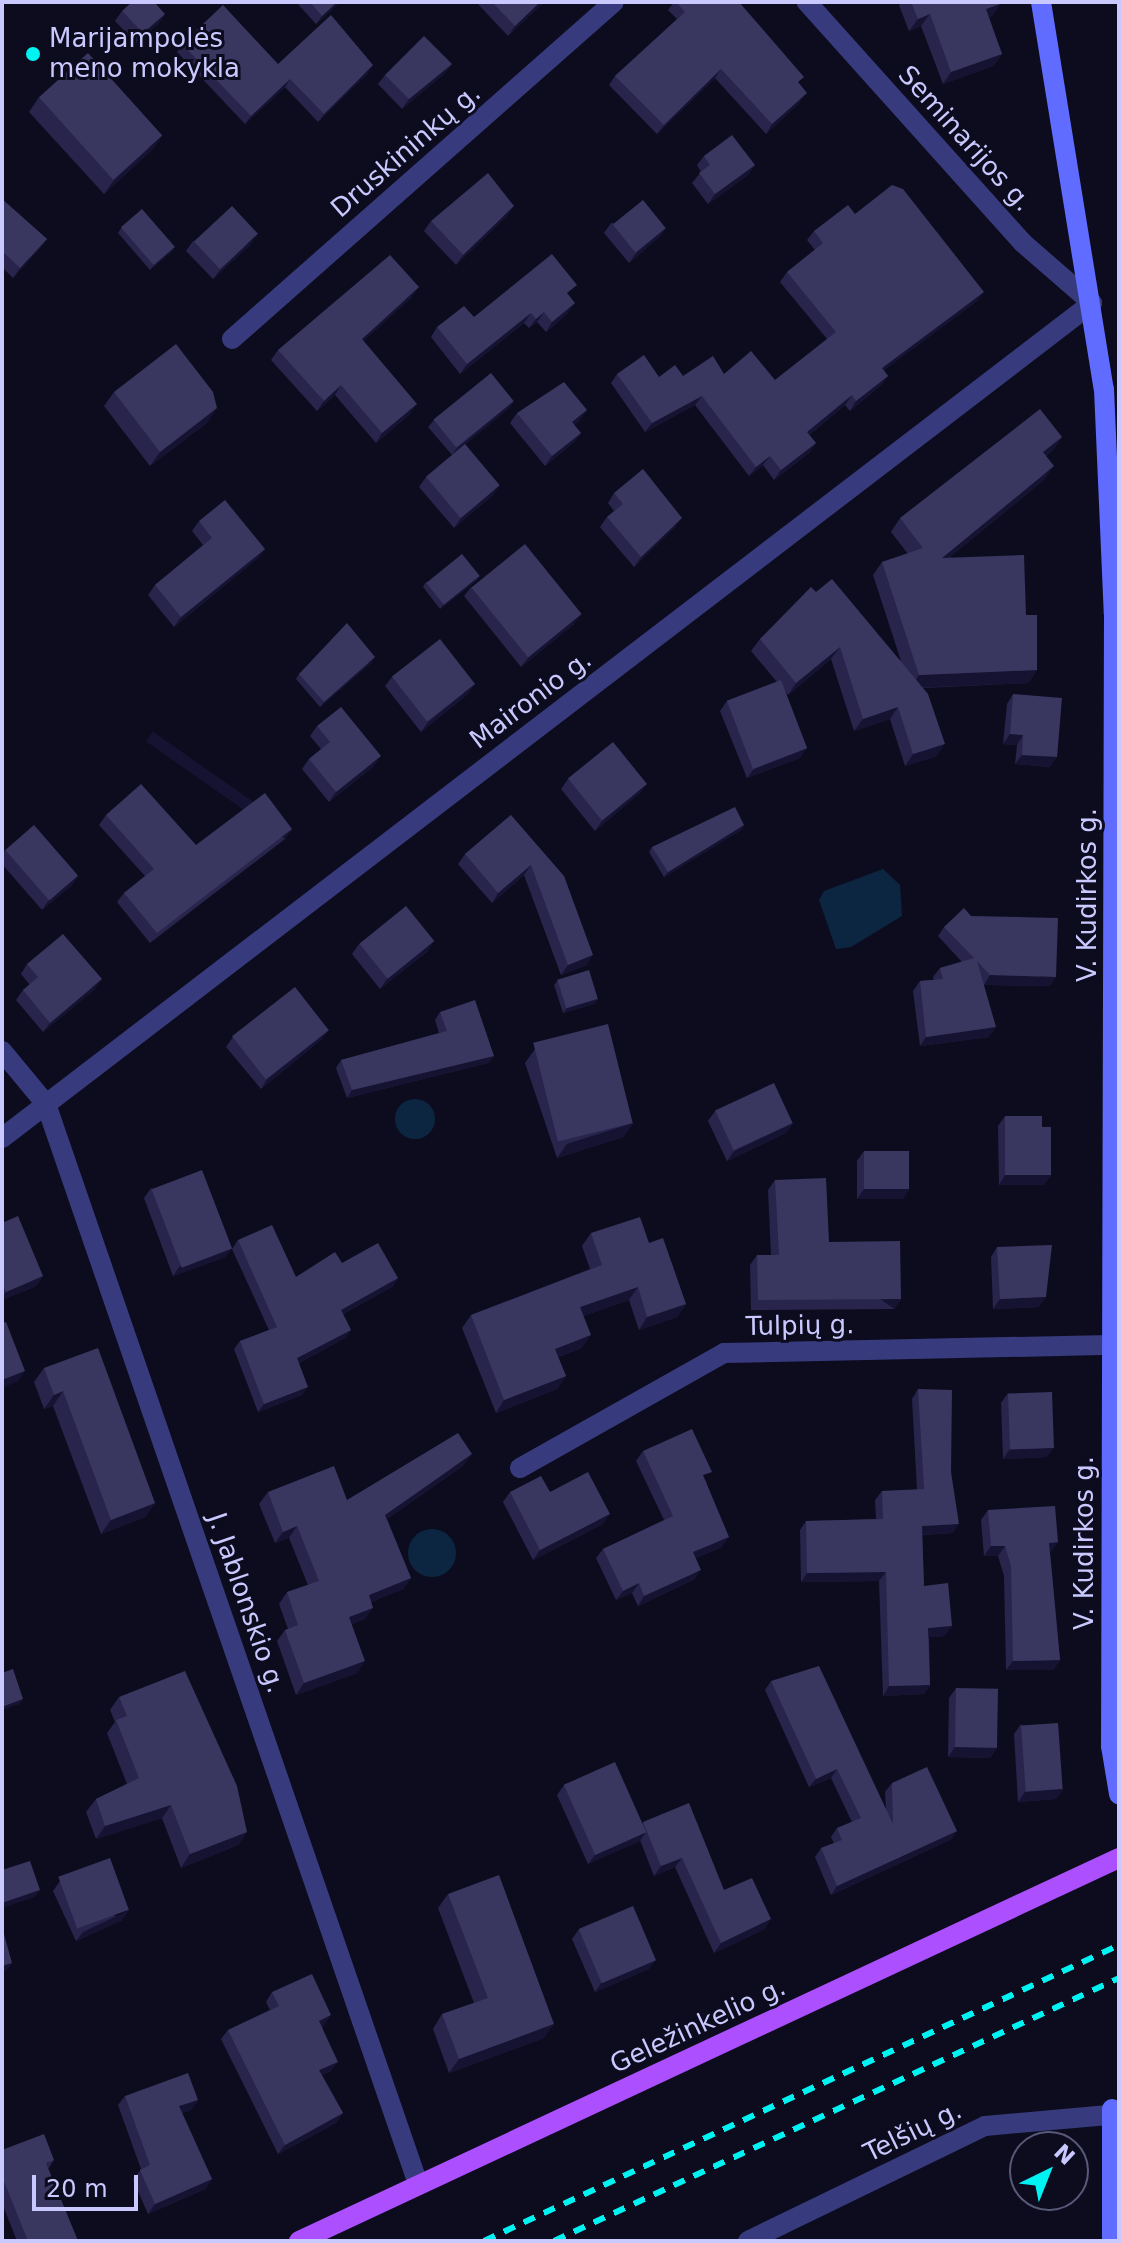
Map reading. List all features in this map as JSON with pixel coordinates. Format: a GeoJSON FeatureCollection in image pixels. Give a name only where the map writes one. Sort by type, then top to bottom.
{"type":"FeatureCollection","features":[{"type":"Feature","properties":{"kind":"main road","name":"V. Kudirkos g."},"geometry":{"type":"LineString","coordinates":[[1041,2],[1104,389],[1117,614],[1111,1746],[1119,1794]]}},
{"type":"Feature","properties":{"kind":"main road","name":"Geležinkelio g."},"geometry":{"type":"LineString","coordinates":[[299,2241],[1119,1858]]}},
{"type":"Feature","properties":{"kind":"main road"},"geometry":{"type":"LineString","coordinates":[[1112,2241],[1115,2112]]}},
{"type":"Feature","properties":{"kind":"street","name":"Druskininkų g."},"geometry":{"type":"LineString","coordinates":[[232,339],[614,2]]}},
{"type":"Feature","properties":{"kind":"street","name":"Seminarijos g."},"geometry":{"type":"LineString","coordinates":[[807,2],[1023,243],[1092,303]]}},
{"type":"Feature","properties":{"kind":"street","name":"Maironio g."},"geometry":{"type":"LineString","coordinates":[[2,1138],[1092,303]]}},
{"type":"Feature","properties":{"kind":"street","name":"J. Jablonskio g."},"geometry":{"type":"LineString","coordinates":[[2,1051],[46,1104],[418,2184]]}},
{"type":"Feature","properties":{"kind":"street","name":"Tulpių g."},"geometry":{"type":"LineString","coordinates":[[520,1468],[724,1353],[1112,1345]]}},
{"type":"Feature","properties":{"kind":"street","name":"Telšių g."},"geometry":{"type":"LineString","coordinates":[[748,2241],[985,2126],[1115,2112]]}},
{"type":"Feature","properties":{"kind":"water"},"geometry":{"type":"Polygon","coordinates":[[[883,869],[900,885],[902,916],[851,947],[836,949],[819,900],[824,891],[883,869]]]}},
{"type":"Feature","properties":{"kind":"water"},"geometry":{"type":"Polygon","coordinates":[[[415,1099],[429,1105],[435,1119],[429,1133],[415,1139],[401,1133],[395,1119],[401,1105],[415,1099]]]}},
{"type":"Feature","properties":{"kind":"water"},"geometry":{"type":"Polygon","coordinates":[[[432,1529],[449,1536],[456,1553],[449,1570],[432,1577],[415,1570],[408,1553],[415,1536],[432,1529]]]}},
{"type":"Feature","properties":{"kind":"building"},"geometry":{"type":"Polygon","coordinates":[[[132,2],[154,2],[165,14],[143,33],[122,11],[132,2]]]}},
{"type":"Feature","properties":{"kind":"building"},"geometry":{"type":"Polygon","coordinates":[[[310,2],[337,2],[322,16],[310,2]]]}},
{"type":"Feature","properties":{"kind":"building"},"geometry":{"type":"Polygon","coordinates":[[[492,2],[540,2],[515,26],[492,2]]]}},
{"type":"Feature","properties":{"kind":"building"},"geometry":{"type":"Polygon","coordinates":[[[676,2],[739,2],[804,77],[798,82],[807,93],[772,124],[721,69],[664,125],[615,76],[685,12],[676,2]]]}},
{"type":"Feature","properties":{"kind":"building"},"geometry":{"type":"Polygon","coordinates":[[[911,2],[1000,2],[986,9],[1002,54],[951,72],[930,14],[918,19],[911,2]]]}},
{"type":"Feature","properties":{"kind":"building"},"geometry":{"type":"Polygon","coordinates":[[[223,5],[278,64],[331,15],[373,65],[324,114],[290,79],[251,116],[182,44],[223,5]]]}},
{"type":"Feature","properties":{"kind":"building"},"geometry":{"type":"Polygon","coordinates":[[[424,36],[452,64],[409,99],[385,75],[424,36]]]}},
{"type":"Feature","properties":{"kind":"building"},"geometry":{"type":"Polygon","coordinates":[[[88,53],[162,135],[113,180],[39,97],[88,53]]]}},
{"type":"Feature","properties":{"kind":"building"},"geometry":{"type":"Polygon","coordinates":[[[732,135],[755,165],[715,194],[699,173],[710,165],[704,156],[732,135]]]}},
{"type":"Feature","properties":{"kind":"building"},"geometry":{"type":"Polygon","coordinates":[[[488,173],[514,206],[463,255],[431,221],[488,173]]]}},
{"type":"Feature","properties":{"kind":"building"},"geometry":{"type":"Polygon","coordinates":[[[892,185],[903,189],[984,292],[882,368],[888,376],[856,401],[852,395],[807,432],[816,443],[781,470],[770,456],[756,467],[702,396],[652,423],[617,374],[644,355],[659,377],[675,365],[683,376],[713,356],[724,374],[751,351],[775,380],[836,332],[787,272],[823,243],[814,231],[848,205],[855,214],[892,185]]]}},
{"type":"Feature","properties":{"kind":"building"},"geometry":{"type":"Polygon","coordinates":[[[2,199],[47,239],[20,268],[2,251],[2,199]]]}},
{"type":"Feature","properties":{"kind":"building"},"geometry":{"type":"Polygon","coordinates":[[[643,200],[666,228],[635,253],[613,225],[643,200]]]}},
{"type":"Feature","properties":{"kind":"building"},"geometry":{"type":"Polygon","coordinates":[[[232,206],[258,234],[220,269],[194,241],[232,206]]]}},
{"type":"Feature","properties":{"kind":"building"},"geometry":{"type":"Polygon","coordinates":[[[142,209],[175,247],[154,265],[121,227],[142,209]]]}},
{"type":"Feature","properties":{"kind":"building"},"geometry":{"type":"Polygon","coordinates":[[[552,254],[577,285],[567,293],[575,303],[552,322],[544,312],[536,319],[531,313],[467,364],[437,327],[464,306],[474,317],[552,254]]]}},
{"type":"Feature","properties":{"kind":"building"},"geometry":{"type":"Polygon","coordinates":[[[390,255],[419,287],[362,339],[417,404],[382,433],[341,385],[324,401],[278,350],[390,255]]]}},
{"type":"Feature","properties":{"kind":"building"},"geometry":{"type":"Polygon","coordinates":[[[176,344],[213,392],[217,408],[160,452],[114,392],[176,344]]]}},
{"type":"Feature","properties":{"kind":"building"},"geometry":{"type":"Polygon","coordinates":[[[491,373],[514,401],[456,448],[433,420],[491,373]]]}},
{"type":"Feature","properties":{"kind":"building"},"geometry":{"type":"Polygon","coordinates":[[[564,382],[587,410],[572,422],[581,433],[552,456],[517,413],[564,382]]]}},
{"type":"Feature","properties":{"kind":"building"},"geometry":{"type":"Polygon","coordinates":[[[1040,409],[1062,437],[1043,452],[1054,466],[942,558],[1024,555],[1026,615],[1037,615],[1037,670],[919,675],[882,562],[923,548],[900,518],[1040,409]]]}},
{"type":"Feature","properties":{"kind":"building"},"geometry":{"type":"Polygon","coordinates":[[[465,444],[500,485],[461,518],[426,477],[465,444]]]}},
{"type":"Feature","properties":{"kind":"building"},"geometry":{"type":"Polygon","coordinates":[[[643,469],[682,518],[641,557],[607,517],[623,504],[614,493],[643,469]]]}},
{"type":"Feature","properties":{"kind":"building"},"geometry":{"type":"Polygon","coordinates":[[[225,500],[265,549],[181,617],[155,585],[212,538],[199,521],[225,500]]]}},
{"type":"Feature","properties":{"kind":"building"},"geometry":{"type":"Polygon","coordinates":[[[525,544],[582,614],[528,657],[471,587],[525,544]]]}},
{"type":"Feature","properties":{"kind":"building"},"geometry":{"type":"Polygon","coordinates":[[[462,554],[480,576],[444,605],[426,583],[462,554]]]}},
{"type":"Feature","properties":{"kind":"building"},"geometry":{"type":"Polygon","coordinates":[[[832,579],[928,694],[945,744],[913,754],[898,707],[863,719],[840,647],[796,683],[760,639],[811,587],[816,592],[832,579]]]}},
{"type":"Feature","properties":{"kind":"building"},"geometry":{"type":"Polygon","coordinates":[[[347,623],[375,657],[324,702],[299,674],[347,623]]]}},
{"type":"Feature","properties":{"kind":"building"},"geometry":{"type":"Polygon","coordinates":[[[440,639],[475,684],[427,721],[392,677],[440,639]]]}},
{"type":"Feature","properties":{"kind":"building"},"geometry":{"type":"Polygon","coordinates":[[[781,680],[807,748],[753,769],[727,701],[781,680]]]}},
{"type":"Feature","properties":{"kind":"building"},"geometry":{"type":"Polygon","coordinates":[[[1013,694],[1062,698],[1057,757],[1022,755],[1023,735],[1010,734],[1013,694]]]}},
{"type":"Feature","properties":{"kind":"building"},"geometry":{"type":"Polygon","coordinates":[[[341,707],[381,756],[336,792],[309,759],[330,742],[317,726],[341,707]]]}},
{"type":"Feature","properties":{"kind":"building"},"geometry":{"type":"Polygon","coordinates":[[[613,742],[647,784],[602,820],[568,779],[613,742]]]}},
{"type":"Feature","properties":{"kind":"building"},"geometry":{"type":"Polygon","coordinates":[[[141,784],[196,845],[265,793],[292,829],[157,933],[124,893],[154,869],[106,815],[141,784]]]}},
{"type":"Feature","properties":{"kind":"building"},"geometry":{"type":"Polygon","coordinates":[[[735,807],[744,825],[668,872],[652,847],[735,807]]]}},
{"type":"Feature","properties":{"kind":"building"},"geometry":{"type":"Polygon","coordinates":[[[511,815],[564,876],[593,955],[568,965],[531,865],[498,893],[465,854],[511,815]]]}},
{"type":"Feature","properties":{"kind":"building"},"geometry":{"type":"Polygon","coordinates":[[[34,825],[78,876],[49,900],[5,850],[34,825]]]}},
{"type":"Feature","properties":{"kind":"building"},"geometry":{"type":"Polygon","coordinates":[[[406,906],[434,941],[388,979],[359,944],[406,906]]]}},
{"type":"Feature","properties":{"kind":"building"},"geometry":{"type":"Polygon","coordinates":[[[964,908],[971,916],[1058,918],[1056,977],[990,975],[977,961],[996,1027],[926,1037],[920,981],[943,979],[940,968],[974,958],[944,927],[964,908]]]}},
{"type":"Feature","properties":{"kind":"building"},"geometry":{"type":"Polygon","coordinates":[[[63,934],[102,979],[50,1023],[23,990],[38,977],[27,964],[63,934]]]}},
{"type":"Feature","properties":{"kind":"building"},"geometry":{"type":"Polygon","coordinates":[[[589,970],[598,999],[566,1008],[557,980],[589,970]]]}},
{"type":"Feature","properties":{"kind":"building"},"geometry":{"type":"Polygon","coordinates":[[[295,987],[329,1030],[266,1080],[232,1036],[295,987]]]}},
{"type":"Feature","properties":{"kind":"building"},"geometry":{"type":"Polygon","coordinates":[[[475,1000],[494,1056],[352,1090],[341,1060],[447,1031],[440,1012],[475,1000]]]}},
{"type":"Feature","properties":{"kind":"building"},"geometry":{"type":"Polygon","coordinates":[[[608,1024],[633,1123],[558,1142],[533,1043],[608,1024]]]}},
{"type":"Feature","properties":{"kind":"building"},"geometry":{"type":"Polygon","coordinates":[[[774,1083],[793,1123],[734,1150],[715,1110],[774,1083]]]}},
{"type":"Feature","properties":{"kind":"building"},"geometry":{"type":"Polygon","coordinates":[[[1005,1116],[1042,1116],[1042,1127],[1051,1127],[1051,1175],[1005,1175],[1005,1116]]]}},
{"type":"Feature","properties":{"kind":"building"},"geometry":{"type":"Polygon","coordinates":[[[864,1151],[909,1151],[909,1189],[864,1189],[864,1151]]]}},
{"type":"Feature","properties":{"kind":"building"},"geometry":{"type":"Polygon","coordinates":[[[202,1170],[232,1248],[182,1268],[152,1189],[202,1170]]]}},
{"type":"Feature","properties":{"kind":"building"},"geometry":{"type":"Polygon","coordinates":[[[826,1178],[829,1242],[900,1241],[901,1299],[758,1300],[757,1255],[779,1255],[775,1180],[826,1178]]]}},
{"type":"Feature","properties":{"kind":"building"},"geometry":{"type":"Polygon","coordinates":[[[18,1216],[43,1276],[6,1292],[2,1283],[2,1223],[18,1216]]]}},
{"type":"Feature","properties":{"kind":"building"},"geometry":{"type":"Polygon","coordinates":[[[640,1217],[649,1243],[663,1238],[686,1304],[647,1317],[638,1287],[580,1307],[591,1335],[555,1349],[566,1376],[504,1400],[471,1315],[602,1265],[591,1233],[640,1217]]]}},
{"type":"Feature","properties":{"kind":"building"},"geometry":{"type":"Polygon","coordinates":[[[272,1225],[296,1277],[335,1252],[342,1263],[378,1243],[398,1278],[341,1310],[351,1330],[297,1358],[308,1387],[264,1404],[240,1341],[277,1327],[238,1240],[272,1225]]]}},
{"type":"Feature","properties":{"kind":"building"},"geometry":{"type":"Polygon","coordinates":[[[1052,1245],[1046,1297],[1000,1299],[997,1247],[1052,1245]]]}},
{"type":"Feature","properties":{"kind":"building"},"geometry":{"type":"Polygon","coordinates":[[[6,1322],[25,1371],[2,1380],[2,1323],[6,1322]]]}},
{"type":"Feature","properties":{"kind":"building"},"geometry":{"type":"Polygon","coordinates":[[[98,1348],[155,1503],[111,1520],[63,1391],[54,1395],[44,1368],[98,1348]]]}},
{"type":"Feature","properties":{"kind":"building"},"geometry":{"type":"Polygon","coordinates":[[[918,1389],[952,1390],[951,1472],[959,1524],[922,1526],[924,1586],[948,1583],[952,1626],[928,1628],[930,1685],[889,1686],[886,1572],[807,1573],[806,1521],[883,1519],[882,1491],[924,1489],[918,1389]]]}},
{"type":"Feature","properties":{"kind":"building"},"geometry":{"type":"Polygon","coordinates":[[[1052,1392],[1054,1448],[1010,1450],[1008,1394],[1052,1392]]]}},
{"type":"Feature","properties":{"kind":"building"},"geometry":{"type":"Polygon","coordinates":[[[692,1429],[712,1472],[703,1475],[729,1537],[693,1552],[701,1570],[644,1596],[639,1583],[623,1591],[603,1549],[673,1516],[643,1451],[692,1429]]]}},
{"type":"Feature","properties":{"kind":"building"},"geometry":{"type":"Polygon","coordinates":[[[458,1433],[472,1454],[385,1515],[411,1578],[369,1595],[373,1608],[349,1617],[365,1661],[304,1683],[285,1630],[298,1625],[287,1592],[319,1581],[297,1526],[283,1532],[268,1492],[334,1466],[347,1500],[458,1433]]]}},
{"type":"Feature","properties":{"kind":"building"},"geometry":{"type":"Polygon","coordinates":[[[588,1472],[610,1514],[540,1550],[510,1492],[541,1476],[550,1492],[588,1472]]]}},
{"type":"Feature","properties":{"kind":"building"},"geometry":{"type":"Polygon","coordinates":[[[1055,1506],[1058,1542],[1049,1543],[1060,1660],[1013,1661],[1011,1566],[1005,1546],[991,1546],[988,1510],[1055,1506]]]}},
{"type":"Feature","properties":{"kind":"building"},"geometry":{"type":"Polygon","coordinates":[[[819,1666],[893,1824],[892,1783],[927,1767],[957,1831],[837,1886],[821,1848],[842,1840],[837,1828],[861,1818],[837,1769],[816,1779],[771,1681],[819,1666]]]}},
{"type":"Feature","properties":{"kind":"building"},"geometry":{"type":"Polygon","coordinates":[[[13,1669],[23,1699],[2,1707],[2,1673],[13,1669]]]}},
{"type":"Feature","properties":{"kind":"building"},"geometry":{"type":"Polygon","coordinates":[[[185,1671],[237,1786],[247,1832],[190,1854],[171,1805],[105,1826],[96,1799],[139,1778],[116,1720],[127,1716],[119,1697],[185,1671]]]}},
{"type":"Feature","properties":{"kind":"building"},"geometry":{"type":"Polygon","coordinates":[[[956,1688],[998,1689],[997,1748],[955,1747],[956,1688]]]}},
{"type":"Feature","properties":{"kind":"building"},"geometry":{"type":"Polygon","coordinates":[[[1058,1723],[1063,1789],[1026,1791],[1021,1726],[1058,1723]]]}},
{"type":"Feature","properties":{"kind":"building"},"geometry":{"type":"Polygon","coordinates":[[[615,1762],[646,1832],[595,1855],[564,1785],[615,1762]]]}},
{"type":"Feature","properties":{"kind":"building"},"geometry":{"type":"Polygon","coordinates":[[[689,1803],[724,1890],[752,1878],[771,1919],[721,1943],[682,1858],[661,1866],[643,1822],[689,1803]]]}},
{"type":"Feature","properties":{"kind":"building"},"geometry":{"type":"Polygon","coordinates":[[[110,1858],[129,1910],[77,1928],[58,1877],[110,1858]]]}},
{"type":"Feature","properties":{"kind":"building"},"geometry":{"type":"Polygon","coordinates":[[[30,1861],[40,1890],[2,1903],[2,1870],[30,1861]]]}},
{"type":"Feature","properties":{"kind":"building"},"geometry":{"type":"Polygon","coordinates":[[[499,1875],[554,2024],[459,2059],[442,2014],[488,1998],[448,1894],[499,1875]]]}},
{"type":"Feature","properties":{"kind":"building"},"geometry":{"type":"Polygon","coordinates":[[[633,1906],[656,1960],[602,1983],[579,1929],[633,1906]]]}},
{"type":"Feature","properties":{"kind":"building"},"geometry":{"type":"Polygon","coordinates":[[[2,1927],[12,1963],[2,1966],[2,1927]]]}},
{"type":"Feature","properties":{"kind":"building"},"geometry":{"type":"Polygon","coordinates":[[[312,1974],[331,2015],[319,2021],[338,2062],[319,2070],[343,2113],[285,2145],[228,2030],[279,2006],[272,1992],[312,1974]]]}},
{"type":"Feature","properties":{"kind":"building"},"geometry":{"type":"Polygon","coordinates":[[[188,2073],[198,2100],[179,2106],[212,2179],[155,2204],[140,2170],[150,2165],[125,2096],[188,2073]]]}},
{"type":"Feature","properties":{"kind":"building"},"geometry":{"type":"Polygon","coordinates":[[[44,2134],[54,2160],[46,2163],[78,2241],[28,2241],[2,2180],[2,2150],[44,2134]]]}},
{"type":"Feature","properties":{"kind":"railway"},"geometry":{"type":"LineString","coordinates":[[484,2241],[1119,1945]]}},
{"type":"Feature","properties":{"kind":"railway"},"geometry":{"type":"LineString","coordinates":[[554,2241],[1119,1978]]}},
{"type":"Feature","properties":{"kind":"place","name":"Marijampolės meno mokykla"},"geometry":{"type":"Point","coordinates":[33,54]}}]}
